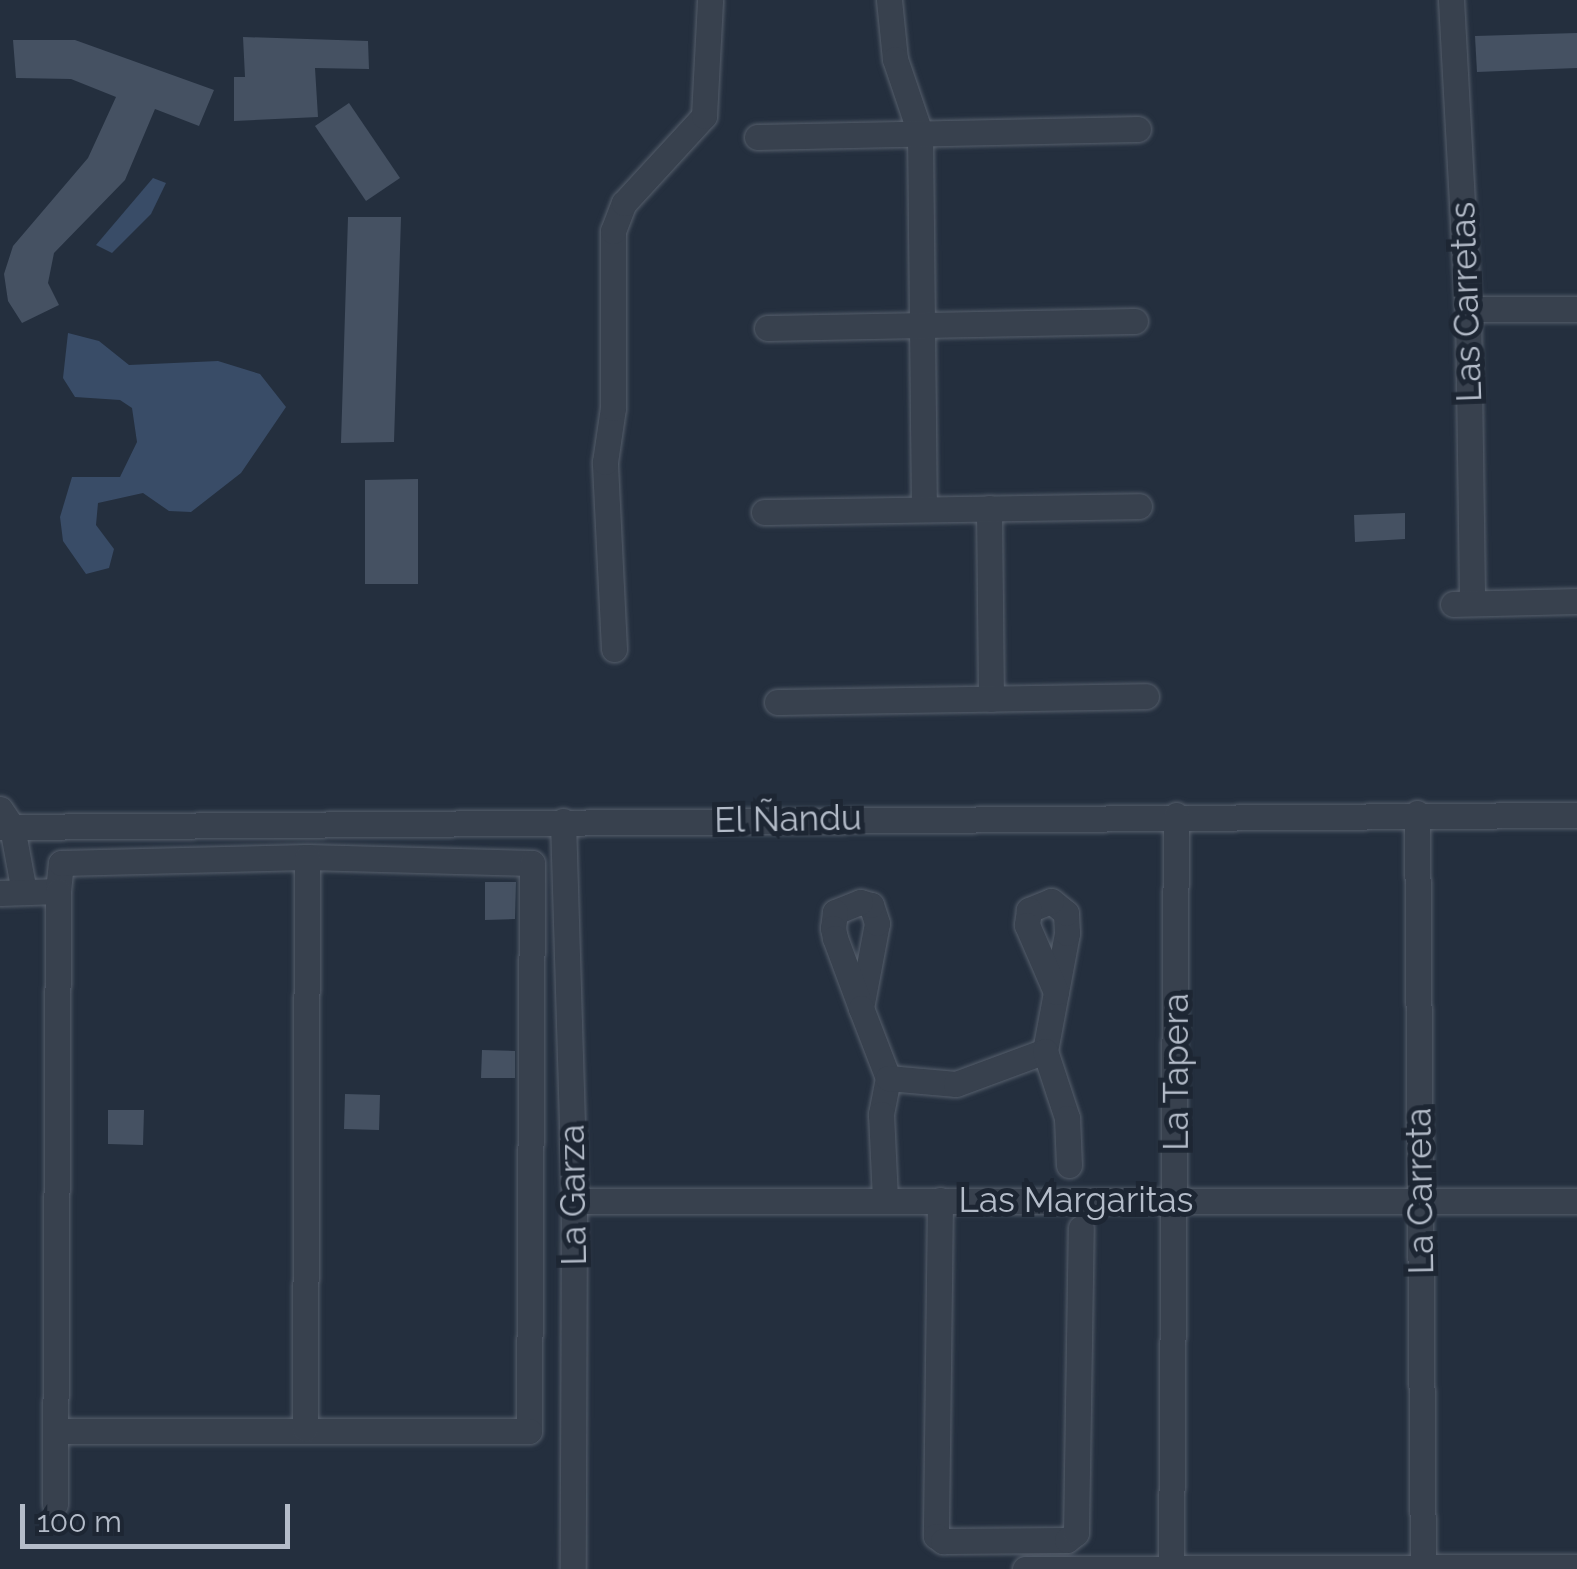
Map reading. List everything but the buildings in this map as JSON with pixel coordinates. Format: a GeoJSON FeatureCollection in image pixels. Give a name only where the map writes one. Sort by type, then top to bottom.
{"type":"FeatureCollection","features":[{"type":"Feature","properties":{"kind":"street"},"geometry":{"type":"LineString","coordinates":[[614,649],[606,462],[613,408],[613,230],[624,204],[704,116],[710,0]]}},
{"type":"Feature","properties":{"kind":"street"},"geometry":{"type":"LineString","coordinates":[[890,0],[894,59],[920,133],[924,509]]}},
{"type":"Feature","properties":{"kind":"street","name":"Las Carretas"},"geometry":{"type":"LineString","coordinates":[[1452,0],[1468,309],[1462,604],[1577,601]]}},
{"type":"Feature","properties":{"kind":"street"},"geometry":{"type":"LineString","coordinates":[[757,137],[1138,129]]}},
{"type":"Feature","properties":{"kind":"street"},"geometry":{"type":"LineString","coordinates":[[1468,309],[1577,309]]}},
{"type":"Feature","properties":{"kind":"street"},"geometry":{"type":"LineString","coordinates":[[766,328],[1136,321]]}},
{"type":"Feature","properties":{"kind":"street"},"geometry":{"type":"LineString","coordinates":[[764,512],[1139,506]]}},
{"type":"Feature","properties":{"kind":"street"},"geometry":{"type":"LineString","coordinates":[[989,508],[991,699]]}},
{"type":"Feature","properties":{"kind":"street"},"geometry":{"type":"LineString","coordinates":[[777,702],[1146,696]]}},
{"type":"Feature","properties":{"kind":"street","name":"La Carreta"},"geometry":{"type":"LineString","coordinates":[[1417,813],[1423,1568]]}},
{"type":"Feature","properties":{"kind":"street","name":"El Ñandu"},"geometry":{"type":"LineString","coordinates":[[4,821],[563,822],[1577,814]]}},
{"type":"Feature","properties":{"kind":"street","name":"La Tapera"},"geometry":{"type":"LineString","coordinates":[[1171,1568],[1176,815]]}},
{"type":"Feature","properties":{"kind":"street"},"geometry":{"type":"LineString","coordinates":[[4,821],[12,892],[58,891]]}},
{"type":"Feature","properties":{"kind":"street","name":"La Garza"},"geometry":{"type":"LineString","coordinates":[[563,822],[574,1200],[573,1569]]}},
{"type":"Feature","properties":{"kind":"street"},"geometry":{"type":"LineString","coordinates":[[306,1429],[307,857]]}},
{"type":"Feature","properties":{"kind":"street"},"geometry":{"type":"LineString","coordinates":[[56,1430],[530,1431],[532,863],[307,857],[61,863],[58,891],[56,1430],[56,1504]]}},
{"type":"Feature","properties":{"kind":"street"},"geometry":{"type":"LineString","coordinates":[[1056,992],[1045,1051],[1067,1118],[1069,1164]]}},
{"type":"Feature","properties":{"kind":"street"},"geometry":{"type":"LineString","coordinates":[[861,1008],[888,1078],[882,1114],[885,1200]]}},
{"type":"Feature","properties":{"kind":"street"},"geometry":{"type":"LineString","coordinates":[[888,1078],[956,1084],[1045,1051]]}},
{"type":"Feature","properties":{"kind":"street","name":"Las Margaritas"},"geometry":{"type":"LineString","coordinates":[[574,1200],[1577,1201]]}},
{"type":"Feature","properties":{"kind":"street"},"geometry":{"type":"LineString","coordinates":[[940,1200],[936,1536],[943,1540],[1067,1540],[1076,1534],[1081,1228]]}},
{"type":"Feature","properties":{"kind":"street"},"geometry":{"type":"LineString","coordinates":[[1025,1569],[1577,1568]]}},
{"type":"Feature","properties":{"kind":"water"},"geometry":{"type":"Polygon","coordinates":[[[153,178],[166,183],[151,214],[112,253],[96,245],[153,178]]]}},
{"type":"Feature","properties":{"kind":"water"},"geometry":{"type":"Polygon","coordinates":[[[68,333],[99,341],[129,365],[218,361],[260,374],[286,407],[241,473],[191,512],[169,511],[143,493],[98,503],[96,525],[114,549],[109,568],[86,574],[63,541],[60,517],[72,477],[120,477],[137,442],[132,408],[120,400],[75,397],[63,378],[68,333]]]}}]}
